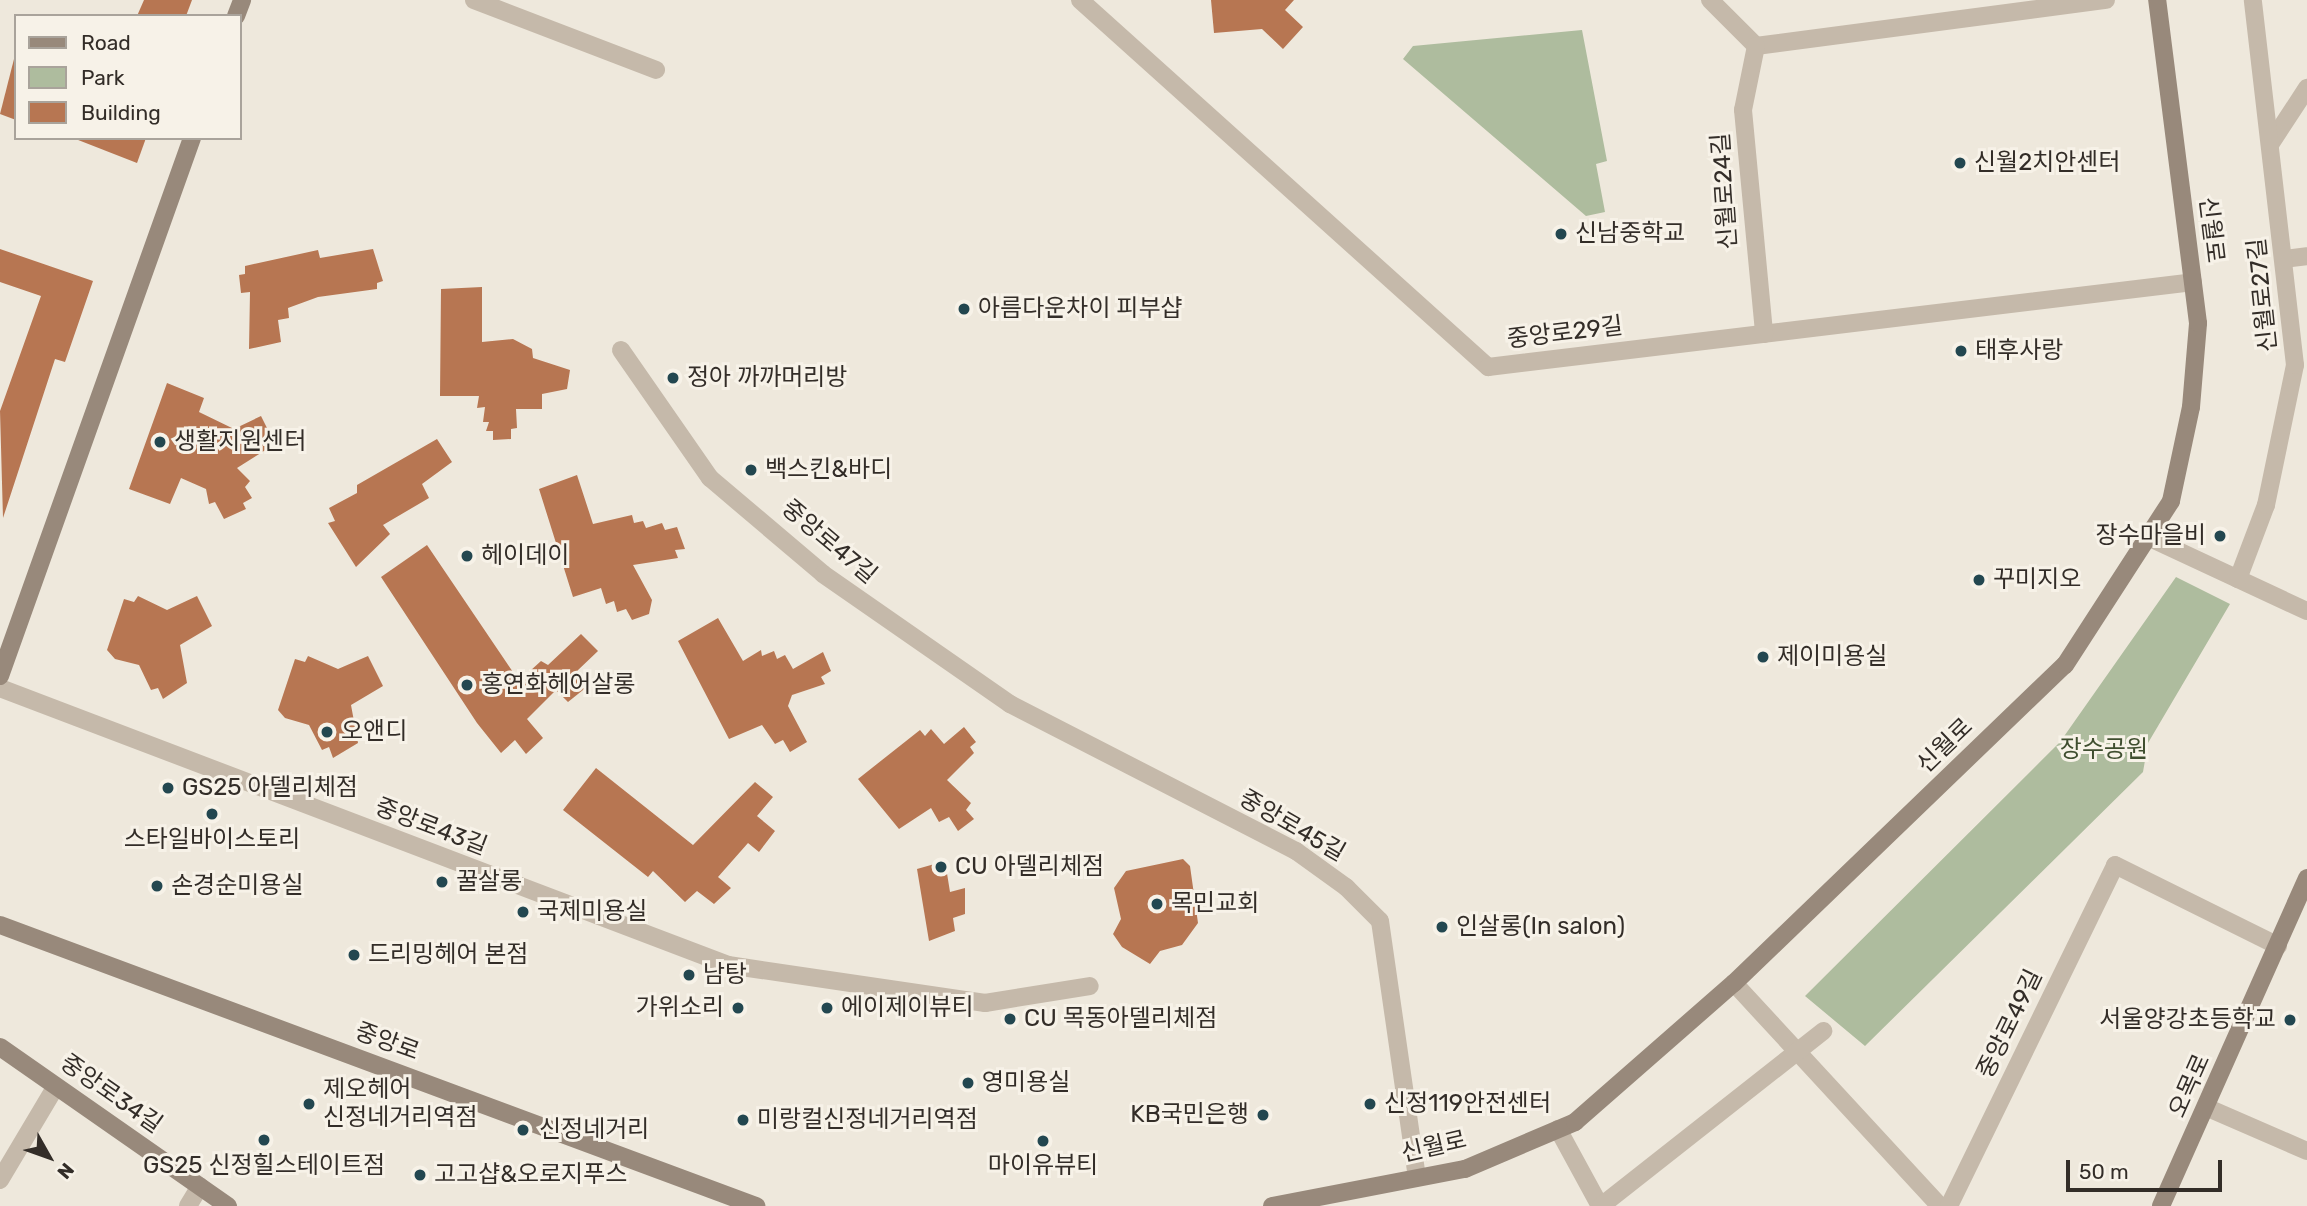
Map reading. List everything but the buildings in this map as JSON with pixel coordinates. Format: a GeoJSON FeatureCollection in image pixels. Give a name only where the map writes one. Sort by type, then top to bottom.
{"type":"FeatureCollection","features":[{"type":"Feature","properties":{"kind":"main road","name":"신월로"},"geometry":{"type":"LineString","coordinates":[[1272,1206],[1465,1169],[1575,1122],[1734,983],[2065,665],[2171,502],[2191,407],[2198,323],[2157,0]]}},
{"type":"Feature","properties":{"kind":"main road"},"geometry":{"type":"LineString","coordinates":[[0,676],[191,140]]}},
{"type":"Feature","properties":{"kind":"main road","name":"오목로"},"geometry":{"type":"LineString","coordinates":[[2161,1206],[2208,1108],[2307,878]]}},
{"type":"Feature","properties":{"kind":"main road","name":"중앙로"},"geometry":{"type":"LineString","coordinates":[[0,925],[756,1206]]}},
{"type":"Feature","properties":{"kind":"main road","name":"중앙로34길"},"geometry":{"type":"LineString","coordinates":[[0,1047],[228,1206]]}},
{"type":"Feature","properties":{"kind":"street"},"geometry":{"type":"LineString","coordinates":[[474,0],[656,70]]}},
{"type":"Feature","properties":{"kind":"street","name":"중앙로29길"},"geometry":{"type":"LineString","coordinates":[[1080,0],[1488,367],[2193,282]]}},
{"type":"Feature","properties":{"kind":"street"},"geometry":{"type":"LineString","coordinates":[[1710,0],[1756,46],[2106,0]]}},
{"type":"Feature","properties":{"kind":"street","name":"신월로27길"},"geometry":{"type":"LineString","coordinates":[[2238,579],[2266,505],[2295,365],[2253,0]]}},
{"type":"Feature","properties":{"kind":"street","name":"신월로24길"},"geometry":{"type":"LineString","coordinates":[[1756,46],[1743,110],[1764,334]]}},
{"type":"Feature","properties":{"kind":"street"},"geometry":{"type":"LineString","coordinates":[[2271,143],[2307,88]]}},
{"type":"Feature","properties":{"kind":"street"},"geometry":{"type":"LineString","coordinates":[[2284,259],[2307,256]]}},
{"type":"Feature","properties":{"kind":"street","name":"중앙로47길"},"geometry":{"type":"LineString","coordinates":[[621,349],[710,478],[823,574],[1010,704],[1051,725]]}},
{"type":"Feature","properties":{"kind":"street"},"geometry":{"type":"LineString","coordinates":[[2148,537],[2307,611]]}},
{"type":"Feature","properties":{"kind":"street","name":"중앙로43길"},"geometry":{"type":"LineString","coordinates":[[0,688],[728,965],[985,1003],[1090,986]]}},
{"type":"Feature","properties":{"kind":"street","name":"중앙로45길"},"geometry":{"type":"LineString","coordinates":[[1051,725],[1296,851],[1346,887],[1380,921],[1417,1177]]}},
{"type":"Feature","properties":{"kind":"street","name":"중앙로49길"},"geometry":{"type":"LineString","coordinates":[[1949,1206],[2116,864],[2278,946]]}},
{"type":"Feature","properties":{"kind":"street"},"geometry":{"type":"LineString","coordinates":[[1734,983],[1940,1206]]}},
{"type":"Feature","properties":{"kind":"street"},"geometry":{"type":"LineString","coordinates":[[1558,1129],[1601,1206],[1799,1054],[1823,1031]]}},
{"type":"Feature","properties":{"kind":"street"},"geometry":{"type":"LineString","coordinates":[[0,1180],[57,1086]]}},
{"type":"Feature","properties":{"kind":"street"},"geometry":{"type":"LineString","coordinates":[[2208,1108],[2307,1151]]}},
{"type":"Feature","properties":{"kind":"street"},"geometry":{"type":"LineString","coordinates":[[188,1206],[200,1186]]}},
{"type":"Feature","properties":{"kind":"green space"},"geometry":{"type":"Polygon","coordinates":[[[1582,30],[1607,161],[1596,164],[1605,212],[1586,216],[1403,59],[1413,46],[1582,30]]]}},
{"type":"Feature","properties":{"kind":"green space","name":"장수공원"},"geometry":{"type":"Polygon","coordinates":[[[2176,577],[2230,604],[2148,743],[2143,772],[1865,1046],[1805,996],[2060,742],[2176,577]]]}},
{"type":"Feature","properties":{"kind":"place","name":"신월2치안센터"},"geometry":{"type":"Point","coordinates":[1960,163]}},
{"type":"Feature","properties":{"kind":"place","name":"신남중학교"},"geometry":{"type":"Point","coordinates":[1561,234]}},
{"type":"Feature","properties":{"kind":"place","name":"아름다운차이 피부샵"},"geometry":{"type":"Point","coordinates":[964,309]}},
{"type":"Feature","properties":{"kind":"place","name":"태후사랑"},"geometry":{"type":"Point","coordinates":[1961,351]}},
{"type":"Feature","properties":{"kind":"place","name":"정아 까까머리방"},"geometry":{"type":"Point","coordinates":[673,378]}},
{"type":"Feature","properties":{"kind":"place","name":"생활지원센터"},"geometry":{"type":"Point","coordinates":[160,442]}},
{"type":"Feature","properties":{"kind":"place","name":"백스킨&바디"},"geometry":{"type":"Point","coordinates":[751,470]}},
{"type":"Feature","properties":{"kind":"place","name":"장수마을비"},"geometry":{"type":"Point","coordinates":[2220,536]}},
{"type":"Feature","properties":{"kind":"place","name":"헤이데이"},"geometry":{"type":"Point","coordinates":[467,556]}},
{"type":"Feature","properties":{"kind":"place","name":"꾸미지오"},"geometry":{"type":"Point","coordinates":[1979,580]}},
{"type":"Feature","properties":{"kind":"place","name":"제이미용실"},"geometry":{"type":"Point","coordinates":[1763,657]}},
{"type":"Feature","properties":{"kind":"place","name":"홍연화헤어살롱"},"geometry":{"type":"Point","coordinates":[467,685]}},
{"type":"Feature","properties":{"kind":"place","name":"오앤디"},"geometry":{"type":"Point","coordinates":[327,732]}},
{"type":"Feature","properties":{"kind":"place","name":"GS25 아델리체점"},"geometry":{"type":"Point","coordinates":[168,788]}},
{"type":"Feature","properties":{"kind":"place","name":"스타일바이스토리"},"geometry":{"type":"Point","coordinates":[212,814]}},
{"type":"Feature","properties":{"kind":"place","name":"CU 아델리체점"},"geometry":{"type":"Point","coordinates":[941,867]}},
{"type":"Feature","properties":{"kind":"place","name":"꿀살롱"},"geometry":{"type":"Point","coordinates":[442,882]}},
{"type":"Feature","properties":{"kind":"place","name":"손경순미용실"},"geometry":{"type":"Point","coordinates":[157,886]}},
{"type":"Feature","properties":{"kind":"place","name":"목민교회"},"geometry":{"type":"Point","coordinates":[1157,904]}},
{"type":"Feature","properties":{"kind":"place","name":"국제미용실"},"geometry":{"type":"Point","coordinates":[523,912]}},
{"type":"Feature","properties":{"kind":"place","name":"인살롱(In salon)"},"geometry":{"type":"Point","coordinates":[1442,927]}},
{"type":"Feature","properties":{"kind":"place","name":"드리밍헤어 본점"},"geometry":{"type":"Point","coordinates":[354,955]}},
{"type":"Feature","properties":{"kind":"place","name":"남탕"},"geometry":{"type":"Point","coordinates":[689,975]}},
{"type":"Feature","properties":{"kind":"place","name":"가위소리"},"geometry":{"type":"Point","coordinates":[738,1008]}},
{"type":"Feature","properties":{"kind":"place","name":"에이제이뷰티"},"geometry":{"type":"Point","coordinates":[827,1008]}},
{"type":"Feature","properties":{"kind":"place","name":"CU 목동아델리체점"},"geometry":{"type":"Point","coordinates":[1010,1019]}},
{"type":"Feature","properties":{"kind":"place","name":"서울양강초등학교"},"geometry":{"type":"Point","coordinates":[2290,1020]}},
{"type":"Feature","properties":{"kind":"place","name":"영미용실"},"geometry":{"type":"Point","coordinates":[968,1083]}},
{"type":"Feature","properties":{"kind":"place","name":"제오헤어 신정네거리역점"},"geometry":{"type":"Point","coordinates":[309,1104]}},
{"type":"Feature","properties":{"kind":"place","name":"신정119안전센터"},"geometry":{"type":"Point","coordinates":[1370,1104]}},
{"type":"Feature","properties":{"kind":"place","name":"KB국민은행"},"geometry":{"type":"Point","coordinates":[1263,1115]}},
{"type":"Feature","properties":{"kind":"place","name":"미랑컬신정네거리역점"},"geometry":{"type":"Point","coordinates":[743,1120]}},
{"type":"Feature","properties":{"kind":"place","name":"신정네거리"},"geometry":{"type":"Point","coordinates":[523,1130]}},
{"type":"Feature","properties":{"kind":"place","name":"GS25 신정힐스테이트점"},"geometry":{"type":"Point","coordinates":[264,1140]}},
{"type":"Feature","properties":{"kind":"place","name":"마이유뷰티"},"geometry":{"type":"Point","coordinates":[1043,1141]}},
{"type":"Feature","properties":{"kind":"place","name":"고고샵&오로지푸스"},"geometry":{"type":"Point","coordinates":[420,1175]}}]}
